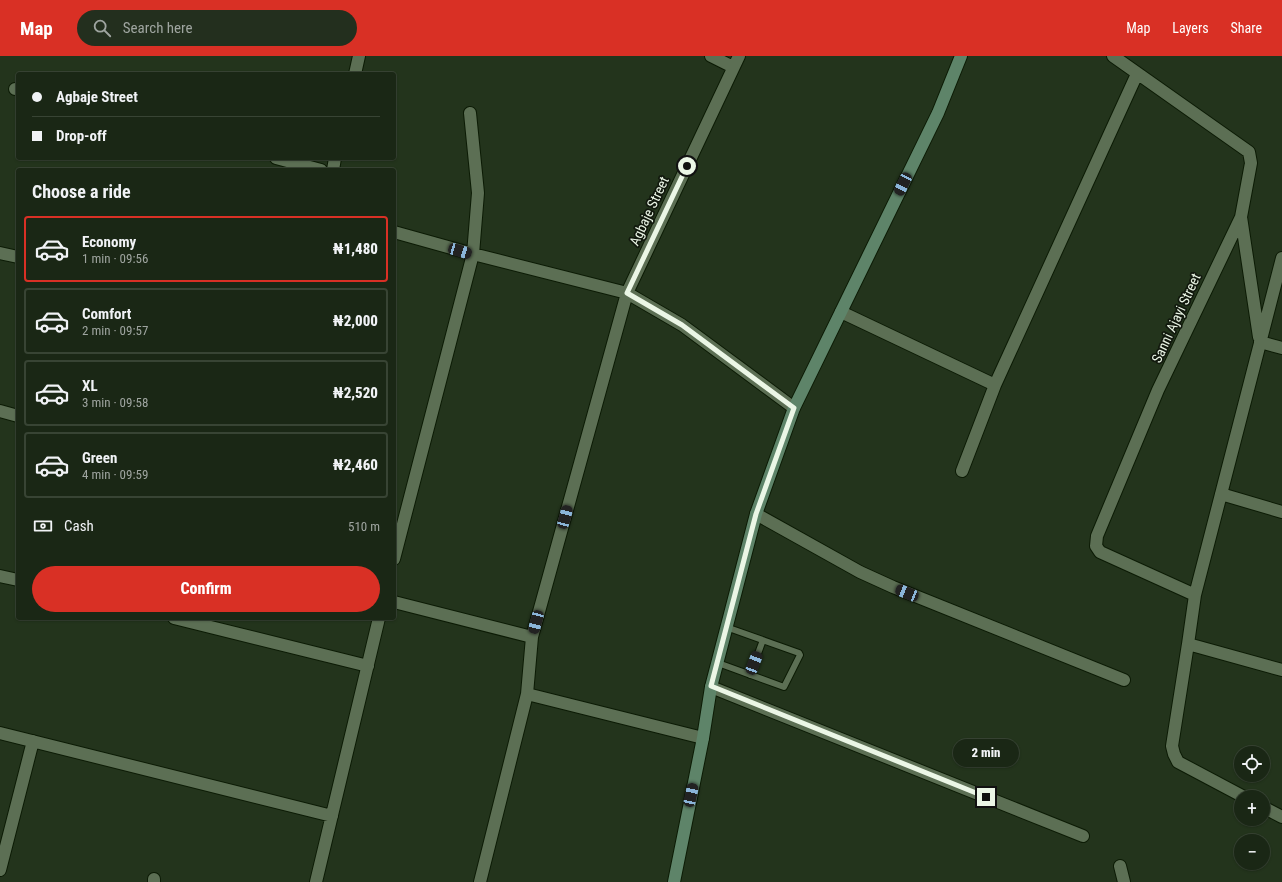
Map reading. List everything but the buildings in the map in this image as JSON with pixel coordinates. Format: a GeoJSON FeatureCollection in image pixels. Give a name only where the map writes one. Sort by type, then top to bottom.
{"type":"FeatureCollection","features":[{"type":"Feature","properties":{"kind":"main road"},"geometry":{"type":"LineString","coordinates":[[674,882],[703,738],[711,686],[756,514],[794,408],[938,113],[961,56]]}},
{"type":"Feature","properties":{"kind":"street"},"geometry":{"type":"LineString","coordinates":[[355,72],[359,56]]}},
{"type":"Feature","properties":{"kind":"street"},"geometry":{"type":"LineString","coordinates":[[711,56],[733,67]]}},
{"type":"Feature","properties":{"kind":"street","name":"Agbaje Street"},"geometry":{"type":"LineString","coordinates":[[480,882],[527,694],[532,637],[627,293],[739,56]]}},
{"type":"Feature","properties":{"kind":"street","name":"Sanni Ajayi Street"},"geometry":{"type":"LineString","coordinates":[[1113,56],[1249,152],[1251,163],[1241,217],[1158,390],[1097,536],[1096,546],[1100,552],[1195,595]]}},
{"type":"Feature","properties":{"kind":"street"},"geometry":{"type":"LineString","coordinates":[[962,471],[995,385],[1137,74]]}},
{"type":"Feature","properties":{"kind":"street"},"geometry":{"type":"LineString","coordinates":[[396,552],[473,254],[478,193],[470,113]]}},
{"type":"Feature","properties":{"kind":"street"},"geometry":{"type":"LineString","coordinates":[[284,160],[314,168]]}},
{"type":"Feature","properties":{"kind":"street"},"geometry":{"type":"LineString","coordinates":[[1241,217],[1260,342]]}},
{"type":"Feature","properties":{"kind":"street"},"geometry":{"type":"LineString","coordinates":[[396,233],[473,254],[627,293],[682,325],[794,408]]}},
{"type":"Feature","properties":{"kind":"street"},"geometry":{"type":"LineString","coordinates":[[0,253],[16,257]]}},
{"type":"Feature","properties":{"kind":"street"},"geometry":{"type":"LineString","coordinates":[[1234,792],[1178,762],[1172,746],[1195,595],[1282,258]]}},
{"type":"Feature","properties":{"kind":"street"},"geometry":{"type":"LineString","coordinates":[[841,312],[995,385]]}},
{"type":"Feature","properties":{"kind":"street"},"geometry":{"type":"LineString","coordinates":[[1260,342],[1282,348]]}},
{"type":"Feature","properties":{"kind":"street"},"geometry":{"type":"LineString","coordinates":[[0,411],[16,415]]}},
{"type":"Feature","properties":{"kind":"street"},"geometry":{"type":"LineString","coordinates":[[1221,494],[1282,512]]}},
{"type":"Feature","properties":{"kind":"street"},"geometry":{"type":"LineString","coordinates":[[756,514],[860,572],[892,587],[1124,680]]}},
{"type":"Feature","properties":{"kind":"street"},"geometry":{"type":"LineString","coordinates":[[0,576],[16,580]]}},
{"type":"Feature","properties":{"kind":"street"},"geometry":{"type":"LineString","coordinates":[[396,603],[532,637]]}},
{"type":"Feature","properties":{"kind":"street"},"geometry":{"type":"LineString","coordinates":[[191,620],[216,623],[368,666]]}},
{"type":"Feature","properties":{"kind":"street"},"geometry":{"type":"LineString","coordinates":[[316,882],[379,620]]}},
{"type":"Feature","properties":{"kind":"street"},"geometry":{"type":"LineString","coordinates":[[1188,644],[1282,670]]}},
{"type":"Feature","properties":{"kind":"street"},"geometry":{"type":"LineString","coordinates":[[711,686],[1083,836]]}},
{"type":"Feature","properties":{"kind":"street"},"geometry":{"type":"LineString","coordinates":[[527,694],[703,738]]}},
{"type":"Feature","properties":{"kind":"street"},"geometry":{"type":"LineString","coordinates":[[0,732],[332,816]]}},
{"type":"Feature","properties":{"kind":"street"},"geometry":{"type":"LineString","coordinates":[[0,870],[34,741]]}},
{"type":"Feature","properties":{"kind":"street"},"geometry":{"type":"LineString","coordinates":[[1270,811],[1282,817]]}},
{"type":"Feature","properties":{"kind":"street"},"geometry":{"type":"LineString","coordinates":[[1120,866],[1124,882]]}},
{"type":"Feature","properties":{"kind":"lane"},"geometry":{"type":"LineString","coordinates":[[718,663],[785,686],[800,655],[799,653],[726,627]]}},
{"type":"Feature","properties":{"kind":"lane"},"geometry":{"type":"LineString","coordinates":[[750,674],[763,640]]}},
{"type":"Feature","properties":{"kind":"route"},"geometry":{"type":"LineString","coordinates":[[687,166],[627,293],[682,325],[794,408],[756,514],[711,686],[986,797]]}}]}
